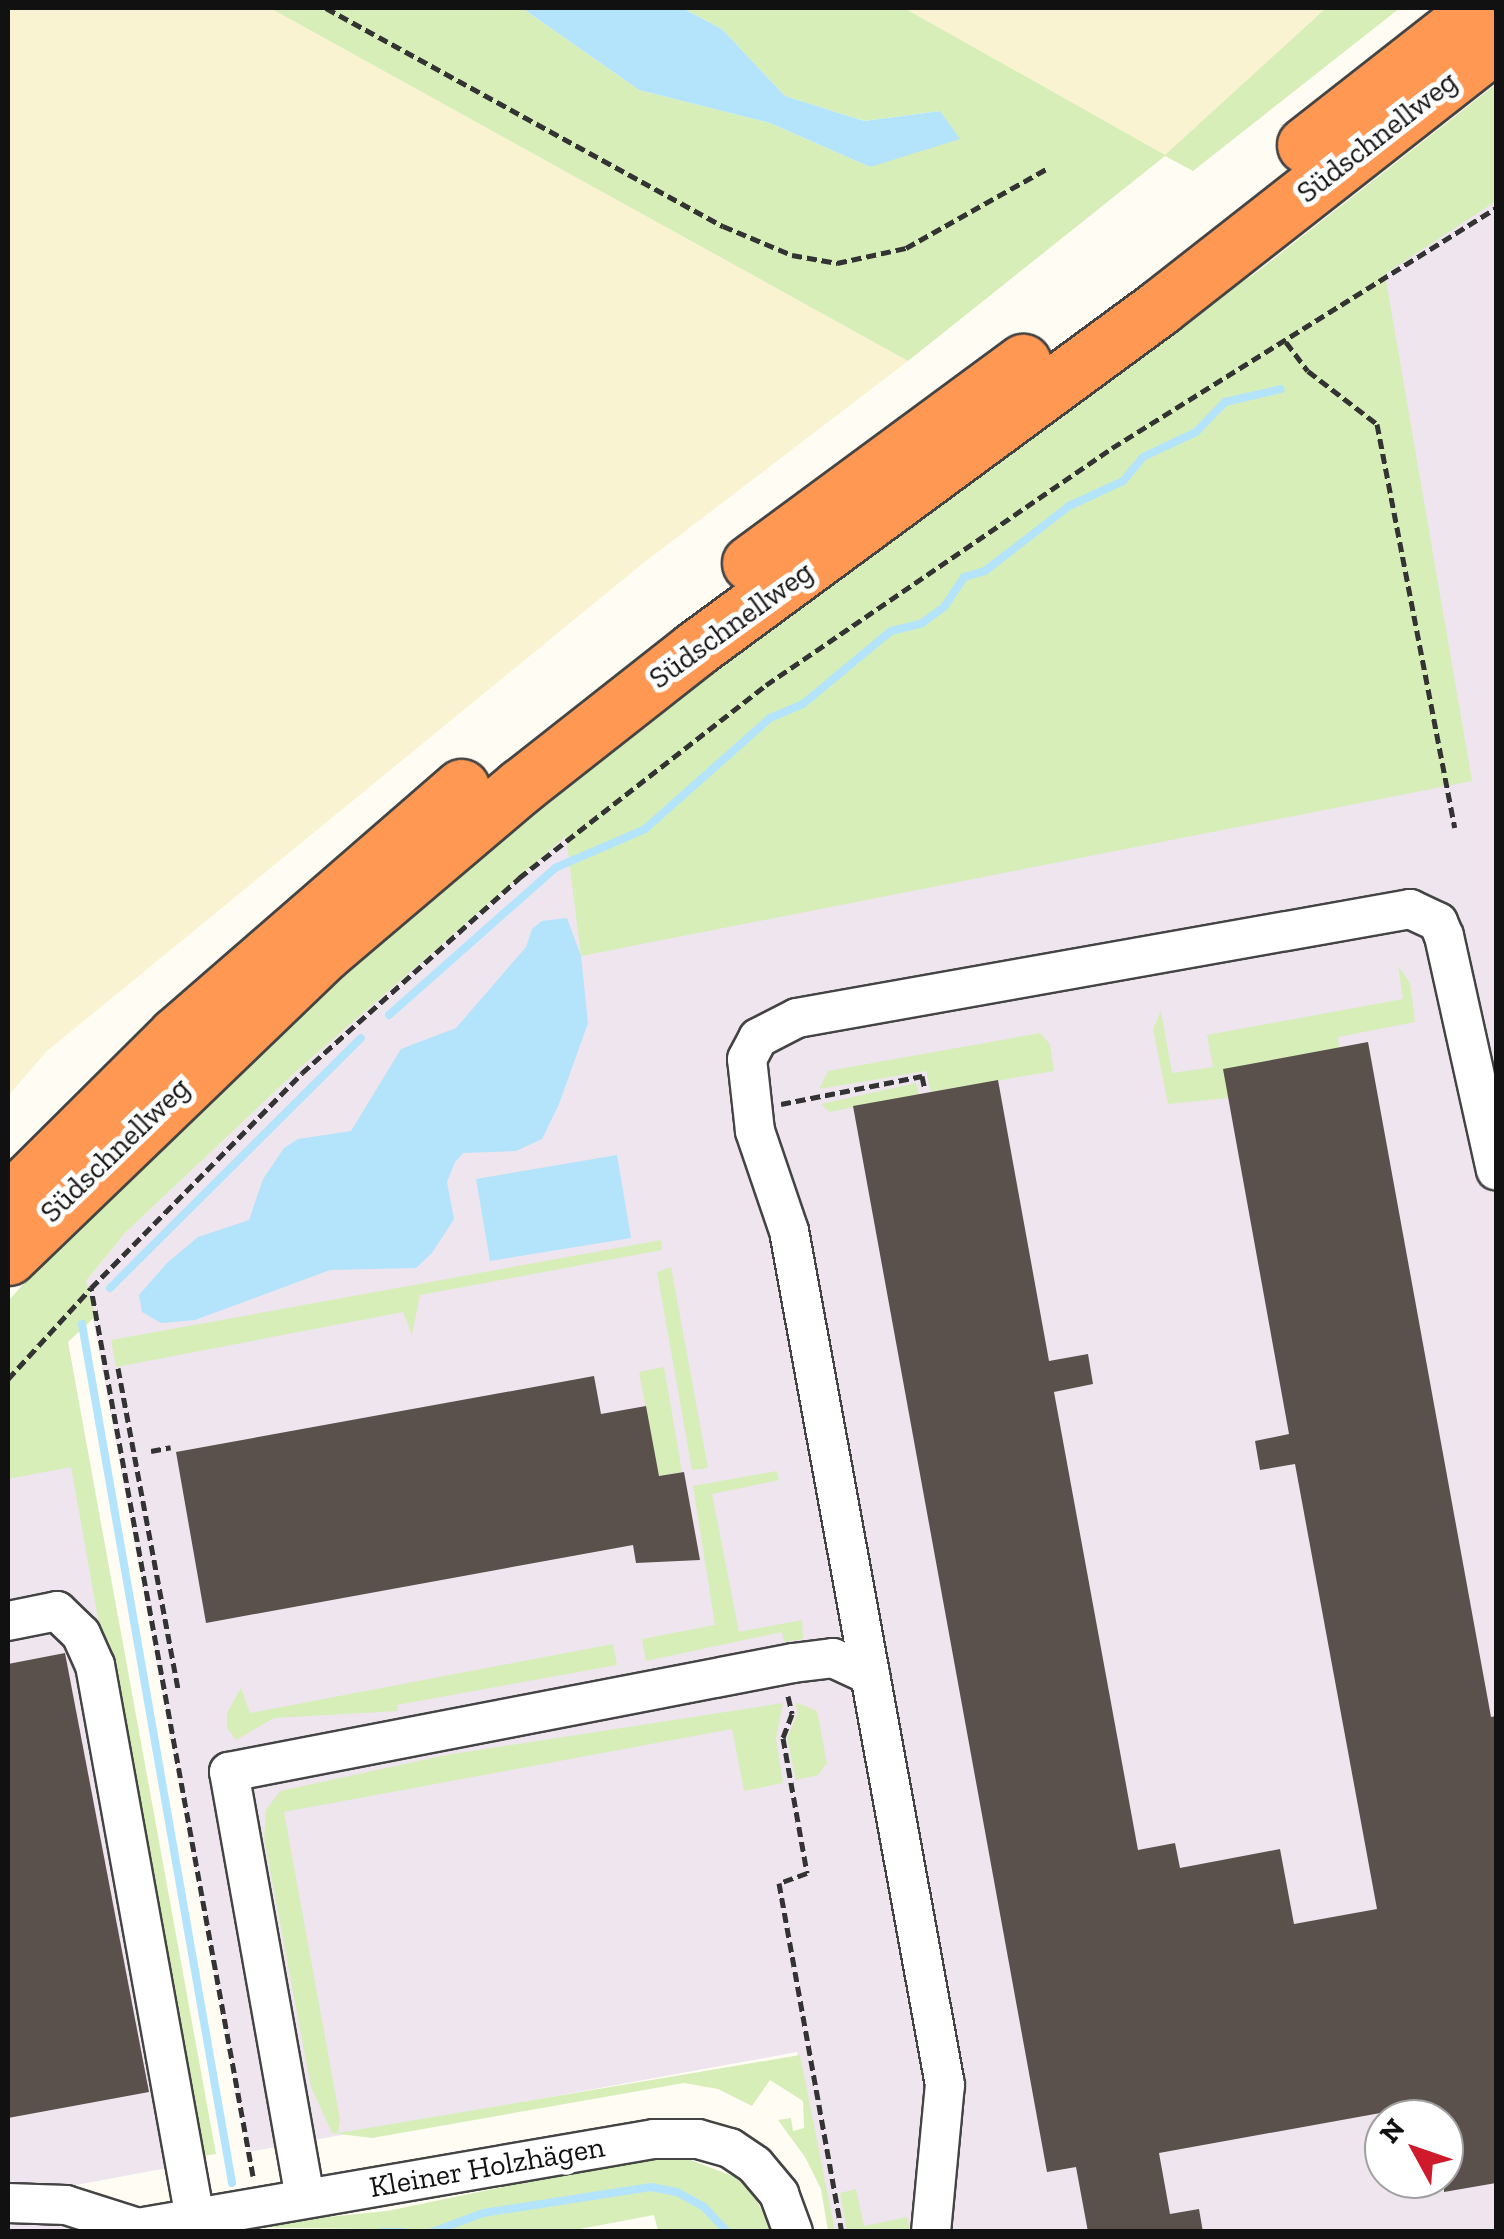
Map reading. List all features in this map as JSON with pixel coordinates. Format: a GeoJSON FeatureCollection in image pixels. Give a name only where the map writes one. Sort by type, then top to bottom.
{"type":"FeatureCollection","features":[{"type":"Feature","properties":{"kind":"highway","name":"Südschnellweg"},"geometry":{"type":"LineString","coordinates":[[8,1202],[282,938],[500,754],[1140,275],[1480,8]]}},
{"type":"Feature","properties":{"kind":"highway","name":"Südschnellweg"},"geometry":{"type":"LineString","coordinates":[[8,1257],[223,1045],[521,786],[696,649],[1160,307],[1496,44]]}},
{"type":"Feature","properties":{"kind":"street"},"geometry":{"type":"LineString","coordinates":[[931,2232],[944,2085],[789,1231],[751,1110],[747,1060],[758,1038],[797,1018],[1410,909],[1438,922],[1444,936],[1496,1170]]}},
{"type":"Feature","properties":{"kind":"street"},"geometry":{"type":"LineString","coordinates":[[8,1621],[56,1612],[82,1634],[95,1665],[194,2218]]}},
{"type":"Feature","properties":{"kind":"street"},"geometry":{"type":"LineString","coordinates":[[305,2198],[229,1772],[784,1664],[834,1658],[870,1674]]}},
{"type":"Feature","properties":{"kind":"street","name":"Kleiner Holzhägen"},"geometry":{"type":"LineString","coordinates":[[137,2230],[654,2139],[698,2138],[755,2164],[779,2194],[793,2232]]}},
{"type":"Feature","properties":{"kind":"street"},"geometry":{"type":"LineString","coordinates":[[8,2202],[66,2205],[137,2230]]}},
{"type":"Feature","properties":{"kind":"path"},"geometry":{"type":"LineString","coordinates":[[326,8],[723,226],[792,255],[837,263],[906,248],[1046,169]]}},
{"type":"Feature","properties":{"kind":"path"},"geometry":{"type":"LineString","coordinates":[[8,1380],[91,1288],[302,1072],[519,878],[766,685],[1112,448],[1496,208]]}},
{"type":"Feature","properties":{"kind":"path"},"geometry":{"type":"LineString","coordinates":[[1286,342],[1308,370],[1378,424],[1455,828]]}},
{"type":"Feature","properties":{"kind":"path"},"geometry":{"type":"LineString","coordinates":[[751,1110],[922,1076],[926,1090]]}},
{"type":"Feature","properties":{"kind":"path"},"geometry":{"type":"LineString","coordinates":[[91,1288],[258,2206]]}},
{"type":"Feature","properties":{"kind":"path"},"geometry":{"type":"LineString","coordinates":[[118,1368],[178,1688]]}},
{"type":"Feature","properties":{"kind":"path"},"geometry":{"type":"LineString","coordinates":[[151,1451],[170,1447]]}},
{"type":"Feature","properties":{"kind":"path"},"geometry":{"type":"LineString","coordinates":[[784,1664],[792,1714],[783,1738],[807,1873],[779,1882],[842,2232]]}},
{"type":"Feature","properties":{"kind":"shaded area"},"geometry":{"type":"Polygon","coordinates":[[[8,8],[270,8],[908,361],[642,564],[47,1051],[8,1096],[8,8]]]}},
{"type":"Feature","properties":{"kind":"shaded area"},"geometry":{"type":"Polygon","coordinates":[[[904,8],[1326,8],[1165,156],[904,8]]]}},
{"type":"Feature","properties":{"kind":"shaded area"},"geometry":{"type":"Polygon","coordinates":[[[1496,199],[1496,2231],[834,2231],[797,2052],[248,2152],[86,1281],[125,1233],[301,1067],[516,875],[762,682],[1496,199]]]}},
{"type":"Feature","properties":{"kind":"shaded area"},"geometry":{"type":"Polygon","coordinates":[[[68,1342],[200,2162],[76,2185],[85,2231],[8,2232],[8,1411],[68,1342]]]}},
{"type":"Feature","properties":{"kind":"green space"},"geometry":{"type":"Polygon","coordinates":[[[270,8],[522,8],[639,90],[770,123],[870,167],[940,111],[864,121],[785,96],[722,29],[682,8],[904,8],[1165,155],[1326,8],[1400,8],[1193,171],[1165,156],[908,361],[270,8]]]}},
{"type":"Feature","properties":{"kind":"green space"},"geometry":{"type":"Polygon","coordinates":[[[1496,84],[1496,201],[1385,274],[1472,781],[581,956],[566,836],[301,1067],[125,1233],[86,1281],[96,1316],[68,1342],[216,2154],[194,2157],[71,1467],[8,1479],[8,1301],[121,1177],[490,834],[1210,300],[1253,275],[1496,84]]]}},
{"type":"Feature","properties":{"kind":"green space"},"geometry":{"type":"Polygon","coordinates":[[[1398,966],[1410,983],[1415,1022],[1338,1037],[1339,1048],[1228,1098],[1168,1104],[1153,1029],[1161,1011],[1172,1073],[1213,1067],[1207,1035],[1403,999],[1398,966]]]}},
{"type":"Feature","properties":{"kind":"green space"},"geometry":{"type":"Polygon","coordinates":[[[1040,1033],[1050,1044],[1054,1071],[931,1092],[926,1071],[819,1089],[828,1071],[1040,1033]]]}},
{"type":"Feature","properties":{"kind":"green space"},"geometry":{"type":"Polygon","coordinates":[[[916,1083],[919,1094],[829,1112],[821,1104],[916,1083]]]}},
{"type":"Feature","properties":{"kind":"green space"},"geometry":{"type":"Polygon","coordinates":[[[661,1240],[662,1250],[420,1295],[412,1335],[403,1312],[116,1367],[111,1340],[661,1240]]]}},
{"type":"Feature","properties":{"kind":"green space"},"geometry":{"type":"Polygon","coordinates":[[[671,1267],[708,1468],[692,1470],[657,1272],[671,1267]]]}},
{"type":"Feature","properties":{"kind":"green space"},"geometry":{"type":"Polygon","coordinates":[[[664,1367],[682,1472],[659,1476],[639,1372],[664,1367]]]}},
{"type":"Feature","properties":{"kind":"green space"},"geometry":{"type":"Polygon","coordinates":[[[777,1471],[779,1480],[712,1494],[739,1632],[802,1620],[803,1639],[784,1642],[782,1632],[646,1661],[642,1639],[715,1625],[693,1486],[777,1471]]]}},
{"type":"Feature","properties":{"kind":"green space"},"geometry":{"type":"Polygon","coordinates":[[[613,1644],[617,1665],[397,1705],[398,1711],[274,1718],[236,1740],[227,1728],[227,1713],[241,1688],[250,1713],[613,1644]]]}},
{"type":"Feature","properties":{"kind":"green space"},"geometry":{"type":"Polygon","coordinates":[[[795,1702],[817,1711],[827,1763],[818,1775],[796,1780],[787,1738],[798,1713],[795,1702]]]}},
{"type":"Feature","properties":{"kind":"green space"},"geometry":{"type":"Polygon","coordinates":[[[783,1703],[776,1739],[783,1783],[744,1791],[732,1729],[284,1812],[340,2119],[338,2133],[800,2055],[835,2231],[828,2231],[821,2189],[805,2157],[778,2120],[791,2118],[793,2131],[804,2128],[803,2101],[770,2080],[752,2106],[718,2089],[684,2083],[372,2138],[332,2133],[311,2087],[264,1838],[266,1810],[280,1791],[446,1755],[783,1703]]]}},
{"type":"Feature","properties":{"kind":"green space"},"geometry":{"type":"Polygon","coordinates":[[[648,2157],[688,2159],[735,2177],[753,2194],[773,2231],[658,2231],[654,2215],[564,2232],[229,2227],[387,2211],[648,2157]]]}},
{"type":"Feature","properties":{"kind":"green space"},"geometry":{"type":"Polygon","coordinates":[[[856,2189],[864,2226],[907,2217],[910,2231],[847,2231],[840,2193],[856,2189]]]}},
{"type":"Feature","properties":{"kind":"water"},"geometry":{"type":"Polygon","coordinates":[[[522,8],[682,8],[722,29],[785,96],[864,121],[940,111],[960,139],[870,167],[770,123],[639,90],[522,8]]]}},
{"type":"Feature","properties":{"kind":"water"},"geometry":{"type":"Polygon","coordinates":[[[567,918],[581,956],[588,1023],[559,1104],[542,1139],[516,1151],[463,1153],[455,1162],[447,1182],[454,1219],[432,1253],[416,1268],[330,1270],[195,1320],[161,1323],[142,1312],[139,1295],[167,1263],[198,1237],[249,1220],[263,1179],[284,1148],[298,1139],[351,1131],[401,1049],[456,1028],[526,947],[532,929],[542,921],[567,918]]]}},
{"type":"Feature","properties":{"kind":"water"},"geometry":{"type":"Polygon","coordinates":[[[617,1155],[631,1238],[490,1261],[476,1179],[617,1155]]]}},
{"type":"Feature","properties":{"kind":"building"},"geometry":{"type":"Polygon","coordinates":[[[1368,1042],[1491,1717],[1496,1716],[1496,2183],[1464,2189],[1464,2099],[1364,2099],[1364,2116],[1159,2153],[1170,2214],[1199,2209],[1203,2232],[1088,2232],[1076,2167],[1047,2172],[853,1106],[998,1080],[1049,1361],[1088,1354],[1093,1384],[1054,1392],[1138,1850],[1175,1843],[1180,1868],[1280,1849],[1294,1924],[1377,1909],[1295,1464],[1260,1470],[1255,1441],[1289,1434],[1223,1069],[1368,1042]]]}},
{"type":"Feature","properties":{"kind":"building"},"geometry":{"type":"Polygon","coordinates":[[[594,1376],[601,1414],[646,1406],[659,1476],[684,1472],[700,1560],[636,1563],[633,1545],[206,1623],[176,1452],[594,1376]]]}},
{"type":"Feature","properties":{"kind":"building"},"geometry":{"type":"Polygon","coordinates":[[[65,1653],[149,2092],[8,2118],[8,1664],[65,1653]]]}},
{"type":"Feature","properties":{"kind":"waterway"},"geometry":{"type":"LineString","coordinates":[[389,1015],[555,868],[645,829],[770,718],[803,704],[891,631],[922,623],[944,607],[964,577],[985,571],[1069,506],[1123,481],[1143,457],[1196,432],[1225,402],[1281,389]]}},
{"type":"Feature","properties":{"kind":"waterway"},"geometry":{"type":"LineString","coordinates":[[110,1288],[361,1038]]}},
{"type":"Feature","properties":{"kind":"waterway"},"geometry":{"type":"LineString","coordinates":[[82,1324],[232,2183]]}},
{"type":"Feature","properties":{"kind":"waterway"},"geometry":{"type":"LineString","coordinates":[[432,2232],[483,2213],[651,2187],[677,2192],[704,2207],[727,2232]]}},
{"type":"Feature","properties":{"kind":"waterway"},"geometry":{"type":"LineString","coordinates":[[382,2232],[404,2232]]}}]}
